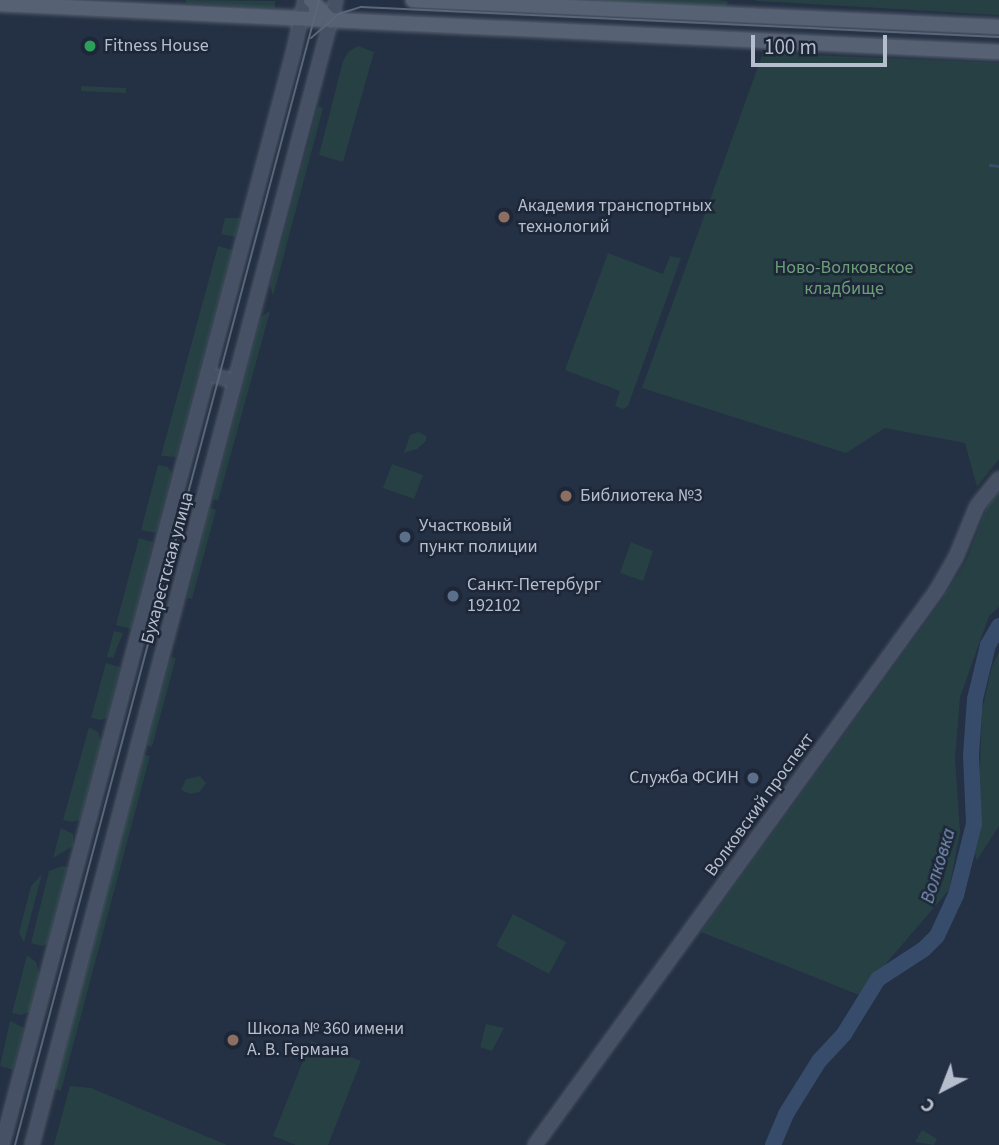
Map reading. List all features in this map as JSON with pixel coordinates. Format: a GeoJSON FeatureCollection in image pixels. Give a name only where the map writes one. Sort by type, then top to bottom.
{"type":"FeatureCollection","features":[{"type":"Feature","properties":{"kind":"main road","name":"Бухарестская улица"},"geometry":{"type":"LineString","coordinates":[[2,1145],[305,0]]}},
{"type":"Feature","properties":{"kind":"main road"},"geometry":{"type":"LineString","coordinates":[[311,0],[331,21]]}},
{"type":"Feature","properties":{"kind":"main road","name":"Бухарестская улица"},"geometry":{"type":"LineString","coordinates":[[32,1145],[336,0]]}},
{"type":"Feature","properties":{"kind":"main road"},"geometry":{"type":"LineString","coordinates":[[413,0],[999,27]]}},
{"type":"Feature","properties":{"kind":"main road"},"geometry":{"type":"LineString","coordinates":[[0,4],[174,6],[300,20],[999,52]]}},
{"type":"Feature","properties":{"kind":"main road"},"geometry":{"type":"LineString","coordinates":[[208,374],[235,381]]}},
{"type":"Feature","properties":{"kind":"main road","name":"Волковский проспект"},"geometry":{"type":"LineString","coordinates":[[535,1145],[937,590],[956,557],[973,513],[999,479]]}},
{"type":"Feature","properties":{"kind":"green space"},"geometry":{"type":"Polygon","coordinates":[[[186,0],[275,1],[275,8],[186,3],[186,0]]]}},
{"type":"Feature","properties":{"kind":"green space"},"geometry":{"type":"Polygon","coordinates":[[[583,0],[715,0],[728,1],[726,8],[583,0]]]}},
{"type":"Feature","properties":{"kind":"green space"},"geometry":{"type":"Polygon","coordinates":[[[999,0],[999,15],[756,1],[999,0]]]}},
{"type":"Feature","properties":{"kind":"green space"},"geometry":{"type":"Polygon","coordinates":[[[358,46],[374,52],[343,162],[319,155],[343,61],[349,51],[358,46]]]}},
{"type":"Feature","properties":{"kind":"green space","name":"Ново-Волковское кладбище"},"geometry":{"type":"Polygon","coordinates":[[[763,53],[999,63],[999,459],[977,487],[965,443],[885,428],[846,453],[642,388],[763,53]]]}},
{"type":"Feature","properties":{"kind":"green space"},"geometry":{"type":"Polygon","coordinates":[[[81,86],[126,88],[126,93],[81,91],[81,86]]]}},
{"type":"Feature","properties":{"kind":"green space"},"geometry":{"type":"Polygon","coordinates":[[[318,106],[323,108],[273,296],[270,285],[318,106]]]}},
{"type":"Feature","properties":{"kind":"green space"},"geometry":{"type":"Polygon","coordinates":[[[225,218],[240,218],[235,237],[221,234],[225,218]]]}},
{"type":"Feature","properties":{"kind":"green space"},"geometry":{"type":"Polygon","coordinates":[[[218,246],[232,250],[176,457],[161,456],[218,246]]]}},
{"type":"Feature","properties":{"kind":"green space"},"geometry":{"type":"Polygon","coordinates":[[[608,253],[663,274],[670,256],[681,258],[628,406],[623,409],[615,406],[620,391],[565,370],[608,253]]]}},
{"type":"Feature","properties":{"kind":"green space"},"geometry":{"type":"Polygon","coordinates":[[[270,311],[218,501],[213,499],[261,317],[270,311]]]}},
{"type":"Feature","properties":{"kind":"green space"},"geometry":{"type":"Polygon","coordinates":[[[418,432],[426,436],[426,441],[417,449],[404,453],[410,435],[418,432]]]}},
{"type":"Feature","properties":{"kind":"green space"},"geometry":{"type":"Polygon","coordinates":[[[392,464],[423,475],[414,499],[383,488],[392,464]]]}},
{"type":"Feature","properties":{"kind":"green space"},"geometry":{"type":"Polygon","coordinates":[[[158,465],[168,467],[172,473],[156,533],[141,530],[158,465]]]}},
{"type":"Feature","properties":{"kind":"green space"},"geometry":{"type":"Polygon","coordinates":[[[999,492],[999,607],[989,616],[960,697],[955,758],[960,832],[949,890],[859,995],[701,932],[942,600],[966,561],[987,507],[999,492]]]}},
{"type":"Feature","properties":{"kind":"green space"},"geometry":{"type":"Polygon","coordinates":[[[210,508],[216,510],[192,599],[187,598],[210,508]]]}},
{"type":"Feature","properties":{"kind":"green space"},"geometry":{"type":"Polygon","coordinates":[[[139,538],[153,542],[131,629],[116,625],[139,538]]]}},
{"type":"Feature","properties":{"kind":"green space"},"geometry":{"type":"Polygon","coordinates":[[[631,542],[653,551],[643,581],[620,573],[631,542]]]}},
{"type":"Feature","properties":{"kind":"green space"},"geometry":{"type":"Polygon","coordinates":[[[114,631],[123,633],[113,658],[107,657],[114,631]]]}},
{"type":"Feature","properties":{"kind":"green space"},"geometry":{"type":"Polygon","coordinates":[[[999,652],[999,826],[977,860],[969,842],[980,766],[982,710],[992,666],[999,652]]]}},
{"type":"Feature","properties":{"kind":"green space"},"geometry":{"type":"Polygon","coordinates":[[[171,657],[176,658],[152,747],[147,745],[171,657]]]}},
{"type":"Feature","properties":{"kind":"green space"},"geometry":{"type":"Polygon","coordinates":[[[106,663],[120,667],[107,718],[100,720],[91,718],[106,663]]]}},
{"type":"Feature","properties":{"kind":"green space"},"geometry":{"type":"Polygon","coordinates":[[[89,727],[98,732],[101,741],[80,820],[63,820],[89,727]]]}},
{"type":"Feature","properties":{"kind":"green space"},"geometry":{"type":"Polygon","coordinates":[[[144,755],[150,756],[61,1091],[55,1089],[144,755]]]}},
{"type":"Feature","properties":{"kind":"green space"},"geometry":{"type":"Polygon","coordinates":[[[200,776],[206,783],[200,792],[190,794],[181,790],[186,779],[200,776]]]}},
{"type":"Feature","properties":{"kind":"green space"},"geometry":{"type":"Polygon","coordinates":[[[61,828],[73,834],[73,846],[53,858],[61,828]]]}},
{"type":"Feature","properties":{"kind":"green space"},"geometry":{"type":"Polygon","coordinates":[[[67,867],[47,944],[41,946],[31,943],[49,871],[67,867]]]}},
{"type":"Feature","properties":{"kind":"green space"},"geometry":{"type":"Polygon","coordinates":[[[42,874],[24,942],[19,933],[31,886],[42,874]]]}},
{"type":"Feature","properties":{"kind":"green space"},"geometry":{"type":"Polygon","coordinates":[[[513,914],[566,942],[549,974],[496,946],[513,914]]]}},
{"type":"Feature","properties":{"kind":"green space"},"geometry":{"type":"Polygon","coordinates":[[[27,955],[36,962],[39,973],[29,1012],[22,1015],[12,1013],[27,955]]]}},
{"type":"Feature","properties":{"kind":"green space"},"geometry":{"type":"Polygon","coordinates":[[[10,1021],[24,1028],[13,1070],[0,1066],[10,1021]]]}},
{"type":"Feature","properties":{"kind":"green space"},"geometry":{"type":"Polygon","coordinates":[[[486,1024],[504,1028],[492,1051],[480,1047],[486,1024]]]}},
{"type":"Feature","properties":{"kind":"green space"},"geometry":{"type":"Polygon","coordinates":[[[311,1041],[361,1061],[328,1145],[296,1145],[273,1136],[311,1041]]]}},
{"type":"Feature","properties":{"kind":"green space"},"geometry":{"type":"Polygon","coordinates":[[[70,1086],[91,1088],[227,1145],[54,1145],[70,1086]]]}},
{"type":"Feature","properties":{"kind":"green space"},"geometry":{"type":"Polygon","coordinates":[[[922,1130],[937,1139],[934,1145],[915,1142],[922,1130]]]}},
{"type":"Feature","properties":{"kind":"waterway"},"geometry":{"type":"LineString","coordinates":[[990,165],[999,166]]}},
{"type":"Feature","properties":{"kind":"waterway","name":"Волковка"},"geometry":{"type":"LineString","coordinates":[[773,1145],[786,1114],[819,1061],[844,1034],[878,979],[924,949],[937,936],[956,895],[974,824],[971,755],[975,699],[988,645],[999,626]]}},
{"type":"Feature","properties":{"kind":"tram line"},"geometry":{"type":"LineString","coordinates":[[15,1145],[319,0]]}},
{"type":"Feature","properties":{"kind":"tram line"},"geometry":{"type":"LineString","coordinates":[[311,38],[339,14],[361,7],[999,37]]}},
{"type":"Feature","properties":{"kind":"place","name":"Fitness House"},"geometry":{"type":"Point","coordinates":[90,46]}},
{"type":"Feature","properties":{"kind":"place","name":"Академия транспортных технологий"},"geometry":{"type":"Point","coordinates":[504,217]}},
{"type":"Feature","properties":{"kind":"place","name":"Библиотека №3"},"geometry":{"type":"Point","coordinates":[566,496]}},
{"type":"Feature","properties":{"kind":"place","name":"Участковый пункт полиции"},"geometry":{"type":"Point","coordinates":[405,537]}},
{"type":"Feature","properties":{"kind":"place","name":"Санкт-Петербург 192102"},"geometry":{"type":"Point","coordinates":[453,596]}},
{"type":"Feature","properties":{"kind":"place","name":"Служба ФСИН"},"geometry":{"type":"Point","coordinates":[753,778]}},
{"type":"Feature","properties":{"kind":"place","name":"Школа № 360 имени А. В. Германа"},"geometry":{"type":"Point","coordinates":[233,1040]}}]}
